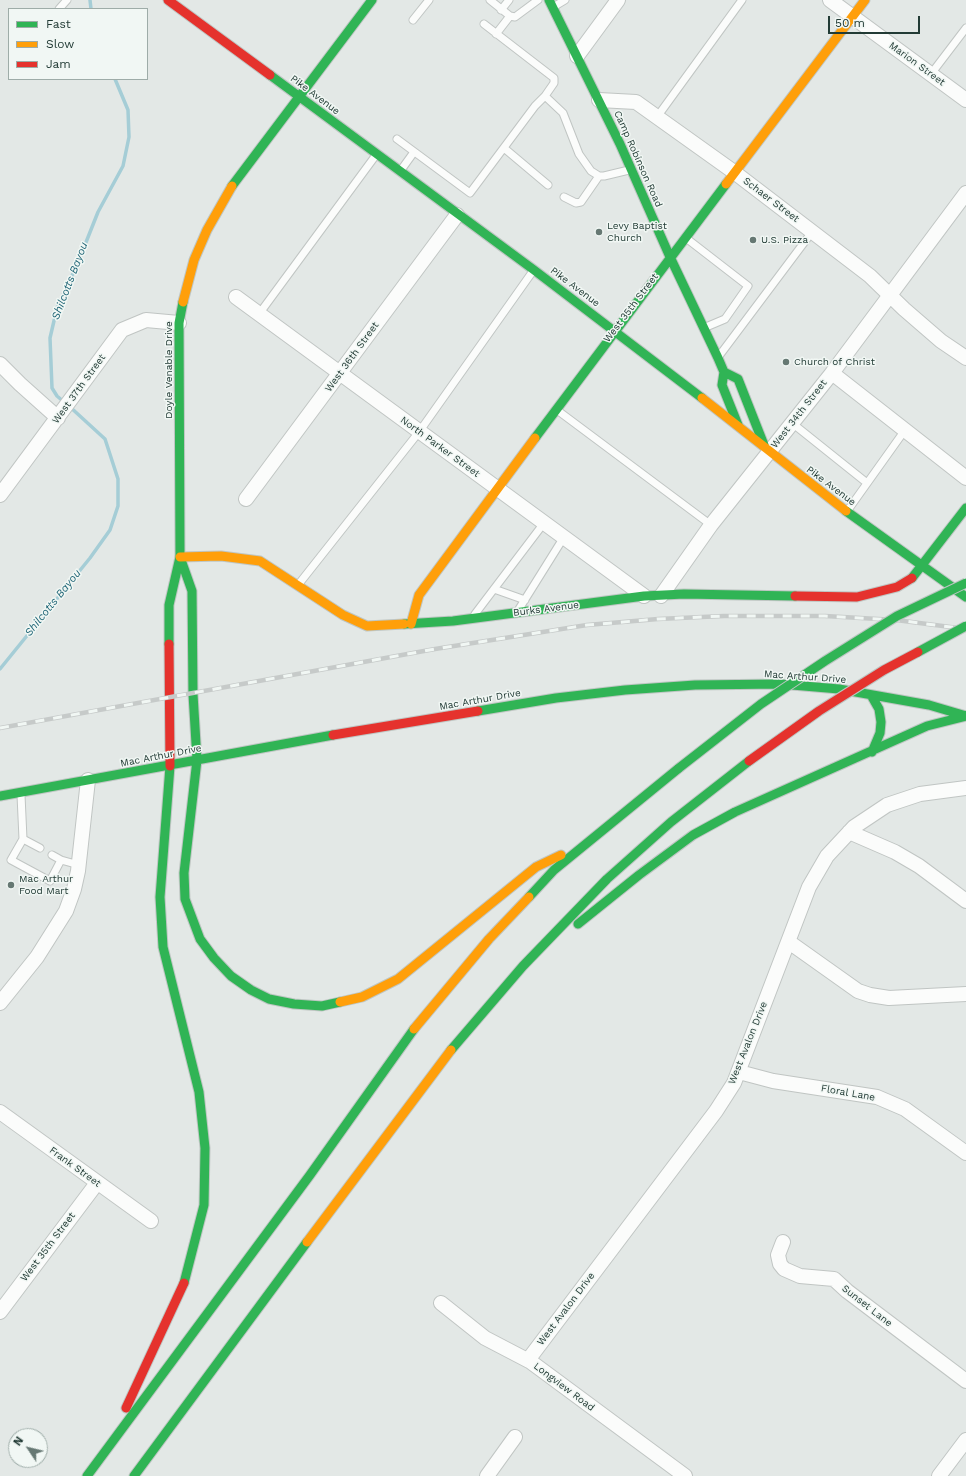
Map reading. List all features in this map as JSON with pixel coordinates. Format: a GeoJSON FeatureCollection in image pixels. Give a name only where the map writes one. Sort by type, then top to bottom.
{"type":"FeatureCollection","features":[{"type":"Feature","properties":{"kind":"main road","name":"Pike Avenue"},"geometry":{"type":"LineString","coordinates":[[168,0],[614,330],[738,426],[768,447],[803,479],[921,566],[966,597]]}},
{"type":"Feature","properties":{"kind":"main road"},"geometry":{"type":"LineString","coordinates":[[298,96],[372,0]]}},
{"type":"Feature","properties":{"kind":"main road","name":"West 35th Street"},"geometry":{"type":"LineString","coordinates":[[411,624],[420,595],[499,490],[614,330],[865,0]]}},
{"type":"Feature","properties":{"kind":"main road","name":"Camp Robinson Road"},"geometry":{"type":"LineString","coordinates":[[551,4],[599,100],[718,358],[724,372],[722,385],[738,426]]}},
{"type":"Feature","properties":{"kind":"main road","name":"Doyle Venable Drive"},"geometry":{"type":"LineString","coordinates":[[108,1447],[184,1282],[204,1205],[206,1148],[199,1092],[163,947],[160,897],[170,766],[168,698],[169,604],[180,557],[179,323],[185,291],[194,260],[217,211],[236,179],[298,96]]}},
{"type":"Feature","properties":{"kind":"main road"},"geometry":{"type":"LineString","coordinates":[[724,372],[738,379],[768,447]]}},
{"type":"Feature","properties":{"kind":"main road","name":"Burks Avenue"},"geometry":{"type":"LineString","coordinates":[[180,557],[221,556],[260,561],[357,622],[367,626],[411,624],[644,596],[684,594],[857,597],[903,585],[913,578],[966,508]]}},
{"type":"Feature","properties":{"kind":"main road","name":"Doyle Venable Drive"},"geometry":{"type":"LineString","coordinates":[[180,557],[192,591],[193,694],[197,760],[184,873],[186,899],[192,920],[200,938],[214,958],[232,976],[251,990],[275,1000],[322,1006],[362,997],[398,979],[536,867],[587,842]]}},
{"type":"Feature","properties":{"kind":"main road"},"geometry":{"type":"LineString","coordinates":[[87,1476],[197,1330],[332,1146],[411,1033],[489,939],[522,902],[554,870],[587,842],[761,704],[897,616],[966,583]]}},
{"type":"Feature","properties":{"kind":"main road"},"geometry":{"type":"LineString","coordinates":[[857,597],[901,596]]}},
{"type":"Feature","properties":{"kind":"main road"},"geometry":{"type":"LineString","coordinates":[[916,596],[966,597]]}},
{"type":"Feature","properties":{"kind":"main road"},"geometry":{"type":"LineString","coordinates":[[134,1476],[441,1062],[523,966],[612,874],[671,822],[749,761],[819,712],[884,670],[966,626]]}},
{"type":"Feature","properties":{"kind":"main road","name":"Mac Arthur Drive"},"geometry":{"type":"LineString","coordinates":[[0,796],[170,766],[275,744],[556,698],[626,690],[695,685],[780,684],[840,689],[929,705],[966,716]]}},
{"type":"Feature","properties":{"kind":"main road"},"geometry":{"type":"LineString","coordinates":[[871,695],[879,709],[881,722],[880,733],[872,752]]}},
{"type":"Feature","properties":{"kind":"main road"},"geometry":{"type":"LineString","coordinates":[[523,966],[588,917],[639,875],[693,835],[764,798],[872,752],[927,726],[966,716]]}},
{"type":"Feature","properties":{"kind":"street"},"geometry":{"type":"LineString","coordinates":[[577,56],[618,0]]}},
{"type":"Feature","properties":{"kind":"street","name":"Marion Street"},"geometry":{"type":"LineString","coordinates":[[830,0],[966,100]]}},
{"type":"Feature","properties":{"kind":"street","name":"Schaer Street"},"geometry":{"type":"LineString","coordinates":[[599,100],[636,102],[734,172],[870,276],[941,341],[966,358]]}},
{"type":"Feature","properties":{"kind":"street","name":"West 34th Street"},"geometry":{"type":"LineString","coordinates":[[661,596],[768,447],[792,423],[832,373],[966,193]]}},
{"type":"Feature","properties":{"kind":"street","name":"West 36th Street"},"geometry":{"type":"LineString","coordinates":[[246,499],[457,215]]}},
{"type":"Feature","properties":{"kind":"street","name":"North Parker Street"},"geometry":{"type":"LineString","coordinates":[[236,297],[644,596]]}},
{"type":"Feature","properties":{"kind":"street","name":"West 37th Street"},"geometry":{"type":"LineString","coordinates":[[1,490],[72,399],[122,330],[146,320],[179,323]]}},
{"type":"Feature","properties":{"kind":"street"},"geometry":{"type":"LineString","coordinates":[[0,364],[30,394],[59,416]]}},
{"type":"Feature","properties":{"kind":"street"},"geometry":{"type":"LineString","coordinates":[[832,373],[966,478]]}},
{"type":"Feature","properties":{"kind":"street"},"geometry":{"type":"LineString","coordinates":[[0,1003],[37,957],[66,911],[74,889],[79,865],[88,780]]}},
{"type":"Feature","properties":{"kind":"street","name":"West Avalon Drive"},"geometry":{"type":"LineString","coordinates":[[528,1360],[716,1111],[739,1072],[809,887],[818,869],[827,856],[849,832],[870,816],[901,800],[934,791],[966,788]]}},
{"type":"Feature","properties":{"kind":"street"},"geometry":{"type":"LineString","coordinates":[[849,832],[895,852],[919,866],[966,901]]}},
{"type":"Feature","properties":{"kind":"street"},"geometry":{"type":"LineString","coordinates":[[788,942],[858,991],[870,995],[889,998],[966,994]]}},
{"type":"Feature","properties":{"kind":"street","name":"Floral Lane"},"geometry":{"type":"LineString","coordinates":[[739,1072],[773,1081],[877,1097],[905,1109],[966,1153]]}},
{"type":"Feature","properties":{"kind":"street","name":"Frank Street"},"geometry":{"type":"LineString","coordinates":[[0,1112],[151,1222]]}},
{"type":"Feature","properties":{"kind":"street","name":"West 35th Street"},"geometry":{"type":"LineString","coordinates":[[0,1312],[97,1183]]}},
{"type":"Feature","properties":{"kind":"street","name":"Sunset Lane"},"geometry":{"type":"LineString","coordinates":[[783,1242],[778,1255],[780,1264],[784,1268],[800,1276],[834,1279],[847,1291],[966,1381]]}},
{"type":"Feature","properties":{"kind":"street","name":"Longview Road"},"geometry":{"type":"LineString","coordinates":[[441,1303],[485,1338],[528,1360],[685,1476]]}},
{"type":"Feature","properties":{"kind":"street"},"geometry":{"type":"LineString","coordinates":[[487,1476],[515,1437]]}},
{"type":"Feature","properties":{"kind":"street"},"geometry":{"type":"LineString","coordinates":[[939,1476],[966,1440]]}},
{"type":"Feature","properties":{"kind":"street"},"geometry":{"type":"LineString","coordinates":[[952,1459],[954,1476]]}},
{"type":"Feature","properties":{"kind":"lane"},"geometry":{"type":"LineString","coordinates":[[60,8],[68,0]]}},
{"type":"Feature","properties":{"kind":"lane"},"geometry":{"type":"LineString","coordinates":[[414,20],[429,0]]}},
{"type":"Feature","properties":{"kind":"lane"},"geometry":{"type":"LineString","coordinates":[[490,0],[501,10],[510,16],[515,17],[538,0]]}},
{"type":"Feature","properties":{"kind":"lane"},"geometry":{"type":"LineString","coordinates":[[501,10],[509,0]]}},
{"type":"Feature","properties":{"kind":"lane"},"geometry":{"type":"LineString","coordinates":[[551,4],[565,0]]}},
{"type":"Feature","properties":{"kind":"lane"},"geometry":{"type":"LineString","coordinates":[[657,117],[742,0]]}},
{"type":"Feature","properties":{"kind":"lane"},"geometry":{"type":"LineString","coordinates":[[496,34],[510,16]]}},
{"type":"Feature","properties":{"kind":"lane"},"geometry":{"type":"LineString","coordinates":[[397,139],[470,193],[535,106],[545,96],[554,83],[554,78],[484,24]]}},
{"type":"Feature","properties":{"kind":"lane"},"geometry":{"type":"LineString","coordinates":[[931,74],[966,28]]}},
{"type":"Feature","properties":{"kind":"lane"},"geometry":{"type":"LineString","coordinates":[[545,96],[563,113],[579,154],[591,171],[599,176],[632,170]]}},
{"type":"Feature","properties":{"kind":"lane"},"geometry":{"type":"LineString","coordinates":[[504,148],[548,185]]}},
{"type":"Feature","properties":{"kind":"lane"},"geometry":{"type":"LineString","coordinates":[[399,172],[414,152]]}},
{"type":"Feature","properties":{"kind":"lane"},"geometry":{"type":"LineString","coordinates":[[259,314],[376,155]]}},
{"type":"Feature","properties":{"kind":"lane"},"geometry":{"type":"LineString","coordinates":[[564,197],[576,203],[581,202],[599,176]]}},
{"type":"Feature","properties":{"kind":"lane"},"geometry":{"type":"LineString","coordinates":[[718,358],[812,232]]}},
{"type":"Feature","properties":{"kind":"lane"},"geometry":{"type":"LineString","coordinates":[[685,237],[748,286],[725,319],[704,328]]}},
{"type":"Feature","properties":{"kind":"lane"},"geometry":{"type":"LineString","coordinates":[[298,585],[419,432],[534,270]]}},
{"type":"Feature","properties":{"kind":"lane"},"geometry":{"type":"LineString","coordinates":[[557,409],[711,525]]}},
{"type":"Feature","properties":{"kind":"lane"},"geometry":{"type":"LineString","coordinates":[[792,423],[866,483]]}},
{"type":"Feature","properties":{"kind":"lane"},"geometry":{"type":"LineString","coordinates":[[846,511],[905,430]]}},
{"type":"Feature","properties":{"kind":"lane"},"geometry":{"type":"LineString","coordinates":[[472,617],[544,523]]}},
{"type":"Feature","properties":{"kind":"lane"},"geometry":{"type":"LineString","coordinates":[[517,612],[564,537]]}},
{"type":"Feature","properties":{"kind":"lane"},"geometry":{"type":"LineString","coordinates":[[494,589],[525,600]]}},
{"type":"Feature","properties":{"kind":"lane"},"geometry":{"type":"LineString","coordinates":[[21,792],[23,839],[11,860],[50,881],[56,856],[79,865]]}},
{"type":"Feature","properties":{"kind":"lane"},"geometry":{"type":"LineString","coordinates":[[23,839],[39,845]]}},
{"type":"Feature","properties":{"kind":"waterway","name":"Shilcotts Bayou"},"geometry":{"type":"LineString","coordinates":[[90,0],[91,8]]}},
{"type":"Feature","properties":{"kind":"waterway","name":"Shilcotts Bayou"},"geometry":{"type":"LineString","coordinates":[[64,402],[57,396],[52,388],[50,338],[57,308],[77,265],[98,212],[123,166],[129,137],[128,110],[115,80]]}},
{"type":"Feature","properties":{"kind":"waterway","name":"Shilcotts Bayou"},"geometry":{"type":"LineString","coordinates":[[0,669],[90,558],[110,530],[118,506],[118,479],[105,439],[69,406]]}},
{"type":"Feature","properties":{"kind":"railway"},"geometry":{"type":"LineString","coordinates":[[0,728],[435,649],[587,625],[658,619],[724,616],[825,616],[896,620],[966,629]]}},
{"type":"Feature","properties":{"kind":"traffic: fast"},"geometry":{"type":"LineString","coordinates":[[232,186],[372,0]]}},
{"type":"Feature","properties":{"kind":"traffic: fast"},"geometry":{"type":"LineString","coordinates":[[549,0],[620,144],[670,257],[718,358],[724,372],[722,385],[738,425]]}},
{"type":"Feature","properties":{"kind":"traffic: fast"},"geometry":{"type":"LineString","coordinates":[[270,75],[534,270],[702,398]]}},
{"type":"Feature","properties":{"kind":"traffic: fast"},"geometry":{"type":"LineString","coordinates":[[535,438],[726,184]]}},
{"type":"Feature","properties":{"kind":"traffic: fast"},"geometry":{"type":"LineString","coordinates":[[169,644],[169,605],[180,557],[179,323],[183,302]]}},
{"type":"Feature","properties":{"kind":"traffic: fast"},"geometry":{"type":"LineString","coordinates":[[724,372],[738,379],[764,445]]}},
{"type":"Feature","properties":{"kind":"traffic: fast"},"geometry":{"type":"LineString","coordinates":[[912,578],[966,508]]}},
{"type":"Feature","properties":{"kind":"traffic: fast"},"geometry":{"type":"LineString","coordinates":[[846,511],[966,597]]}},
{"type":"Feature","properties":{"kind":"traffic: fast"},"geometry":{"type":"LineString","coordinates":[[180,557],[192,591],[193,694],[197,760]]}},
{"type":"Feature","properties":{"kind":"traffic: fast"},"geometry":{"type":"LineString","coordinates":[[679,768],[761,704],[825,661],[897,616],[966,583]]}},
{"type":"Feature","properties":{"kind":"traffic: fast"},"geometry":{"type":"LineString","coordinates":[[404,624],[453,621],[644,596],[684,594],[795,596]]}},
{"type":"Feature","properties":{"kind":"traffic: fast"},"geometry":{"type":"LineString","coordinates":[[918,652],[966,626]]}},
{"type":"Feature","properties":{"kind":"traffic: fast"},"geometry":{"type":"LineString","coordinates":[[478,711],[556,698],[625,690],[695,685],[780,684],[839,689],[929,705],[966,716]]}},
{"type":"Feature","properties":{"kind":"traffic: fast"},"geometry":{"type":"LineString","coordinates":[[871,695],[879,709],[881,722],[880,733],[872,752]]}},
{"type":"Feature","properties":{"kind":"traffic: fast"},"geometry":{"type":"LineString","coordinates":[[578,924],[639,875],[693,835],[735,812],[927,726],[966,716]]}},
{"type":"Feature","properties":{"kind":"traffic: fast"},"geometry":{"type":"LineString","coordinates":[[0,796],[333,735]]}},
{"type":"Feature","properties":{"kind":"traffic: fast"},"geometry":{"type":"LineString","coordinates":[[197,760],[184,873],[185,899],[200,939],[214,958],[231,976],[251,990],[269,999],[294,1004],[322,1006],[340,1002]]}},
{"type":"Feature","properties":{"kind":"traffic: fast"},"geometry":{"type":"LineString","coordinates":[[451,1050],[523,966],[607,879],[671,822],[749,761]]}},
{"type":"Feature","properties":{"kind":"traffic: fast"},"geometry":{"type":"LineString","coordinates":[[170,766],[160,897],[163,947],[199,1092],[205,1148],[204,1205],[184,1283]]}},
{"type":"Feature","properties":{"kind":"traffic: fast"},"geometry":{"type":"LineString","coordinates":[[529,897],[554,870],[679,768]]}},
{"type":"Feature","properties":{"kind":"traffic: fast"},"geometry":{"type":"LineString","coordinates":[[87,1476],[310,1175],[414,1029]]}},
{"type":"Feature","properties":{"kind":"traffic: fast"},"geometry":{"type":"LineString","coordinates":[[134,1476],[307,1242]]}},
{"type":"Feature","properties":{"kind":"traffic: slow"},"geometry":{"type":"LineString","coordinates":[[726,184],[865,0]]}},
{"type":"Feature","properties":{"kind":"traffic: slow"},"geometry":{"type":"LineString","coordinates":[[183,302],[194,260],[207,230],[232,186]]}},
{"type":"Feature","properties":{"kind":"traffic: slow"},"geometry":{"type":"LineString","coordinates":[[702,398],[846,511]]}},
{"type":"Feature","properties":{"kind":"traffic: slow"},"geometry":{"type":"LineString","coordinates":[[411,624],[419,595],[535,438]]}},
{"type":"Feature","properties":{"kind":"traffic: slow"},"geometry":{"type":"LineString","coordinates":[[180,557],[221,556],[260,561],[343,615],[367,626],[404,624]]}},
{"type":"Feature","properties":{"kind":"traffic: slow"},"geometry":{"type":"LineString","coordinates":[[340,1002],[362,997],[398,979],[536,867],[561,855]]}},
{"type":"Feature","properties":{"kind":"traffic: slow"},"geometry":{"type":"LineString","coordinates":[[414,1029],[489,939],[529,897]]}},
{"type":"Feature","properties":{"kind":"traffic: slow"},"geometry":{"type":"LineString","coordinates":[[307,1242],[451,1050]]}},
{"type":"Feature","properties":{"kind":"traffic: jam"},"geometry":{"type":"LineString","coordinates":[[168,0],[270,75]]}},
{"type":"Feature","properties":{"kind":"traffic: jam"},"geometry":{"type":"LineString","coordinates":[[795,596],[857,597],[897,587],[912,578]]}},
{"type":"Feature","properties":{"kind":"traffic: jam"},"geometry":{"type":"LineString","coordinates":[[169,644],[170,766]]}},
{"type":"Feature","properties":{"kind":"traffic: jam"},"geometry":{"type":"LineString","coordinates":[[749,761],[819,711],[884,670],[918,652]]}},
{"type":"Feature","properties":{"kind":"traffic: jam"},"geometry":{"type":"LineString","coordinates":[[333,735],[478,711]]}},
{"type":"Feature","properties":{"kind":"traffic: jam"},"geometry":{"type":"LineString","coordinates":[[126,1408],[184,1283]]}},
{"type":"Feature","properties":{"kind":"place","name":"Levy Baptist Church"},"geometry":{"type":"Point","coordinates":[599,232]}},
{"type":"Feature","properties":{"kind":"place","name":"U.S. Pizza"},"geometry":{"type":"Point","coordinates":[753,240]}},
{"type":"Feature","properties":{"kind":"place","name":"Church of Christ"},"geometry":{"type":"Point","coordinates":[786,362]}},
{"type":"Feature","properties":{"kind":"place","name":"Mac Arthur Food Mart"},"geometry":{"type":"Point","coordinates":[11,885]}}]}
